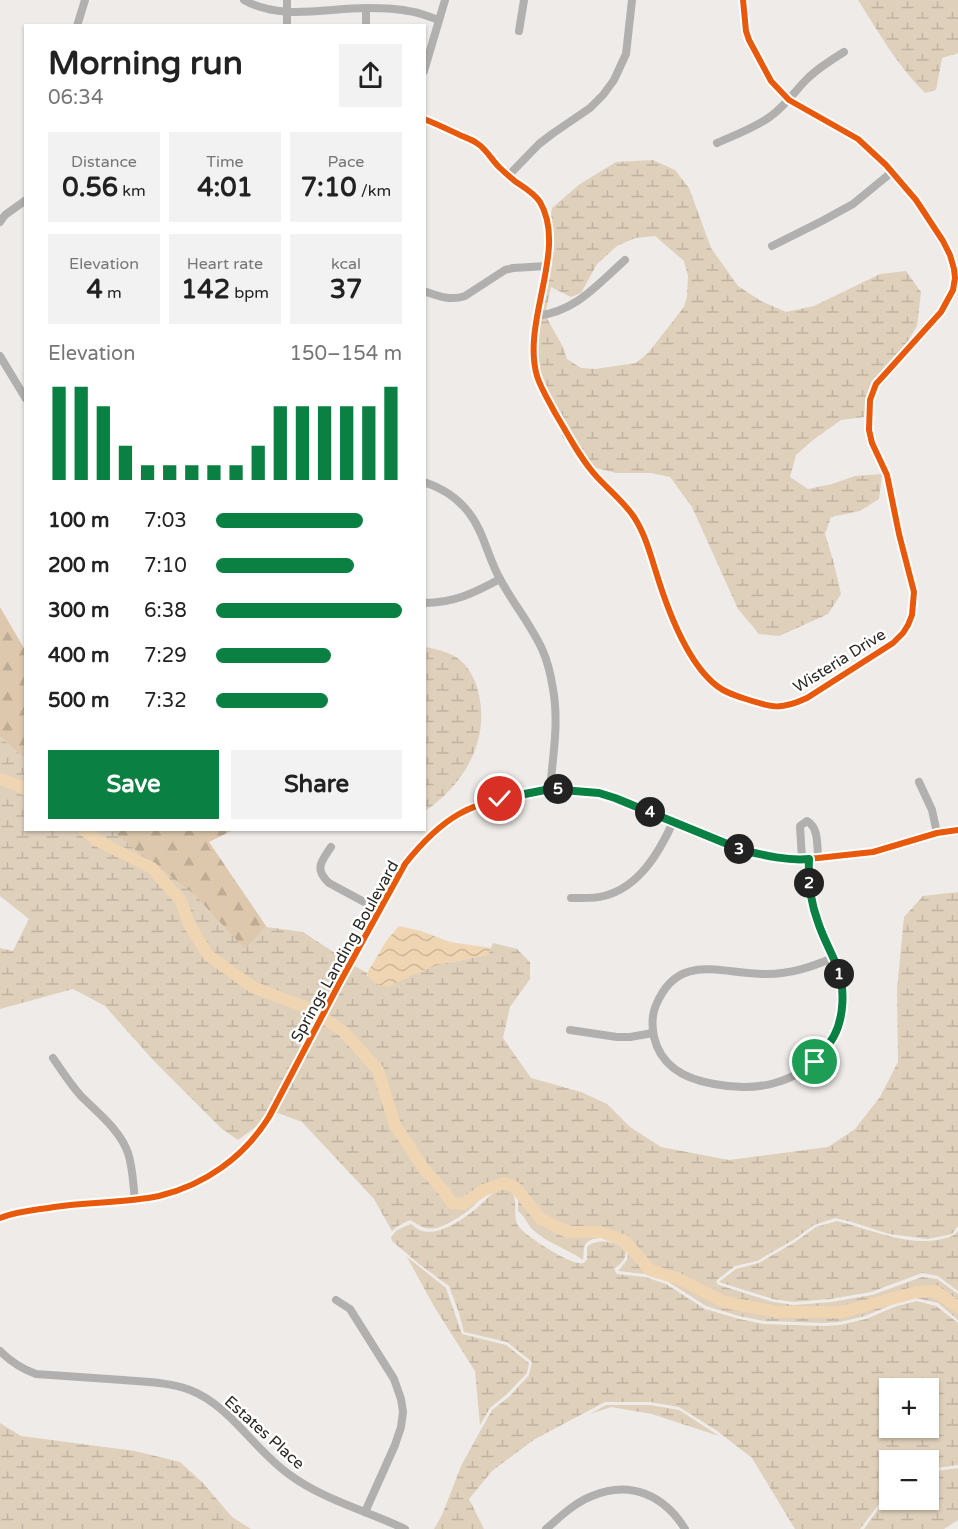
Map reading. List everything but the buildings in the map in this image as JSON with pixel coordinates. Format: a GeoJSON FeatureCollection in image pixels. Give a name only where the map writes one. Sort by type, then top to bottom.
{"type":"FeatureCollection","features":[{"type":"Feature","properties":{"kind":"street"},"geometry":{"type":"LineString","coordinates":[[77,24],[85,0]]}},
{"type":"Feature","properties":{"kind":"street"},"geometry":{"type":"LineString","coordinates":[[244,0],[267,10],[287,12],[366,8],[410,11],[439,20]]}},
{"type":"Feature","properties":{"kind":"street"},"geometry":{"type":"LineString","coordinates":[[287,0],[287,24]]}},
{"type":"Feature","properties":{"kind":"street"},"geometry":{"type":"LineString","coordinates":[[426,64],[445,0]]}},
{"type":"Feature","properties":{"kind":"street"},"geometry":{"type":"LineString","coordinates":[[519,31],[524,0]]}},
{"type":"Feature","properties":{"kind":"street"},"geometry":{"type":"LineString","coordinates":[[509,175],[539,144],[590,108],[609,87],[626,54],[632,0]]}},
{"type":"Feature","properties":{"kind":"street","name":"Wisteria Drive"},"geometry":{"type":"LineString","coordinates":[[426,120],[479,144],[501,169],[540,202],[548,228],[549,242],[547,266],[533,340],[537,375],[568,434],[590,468],[627,507],[644,534],[668,607],[695,661],[710,679],[727,693],[769,707],[783,707],[795,703],[807,698],[893,643],[903,633],[912,615],[914,592],[912,582],[887,475],[872,443],[869,430],[870,400],[876,384],[941,312],[953,290],[955,278],[950,255],[943,241],[916,200],[892,172],[858,139],[789,100],[771,81],[746,31],[743,0]]}},
{"type":"Feature","properties":{"kind":"street"},"geometry":{"type":"LineString","coordinates":[[366,8],[366,24]]}},
{"type":"Feature","properties":{"kind":"street"},"geometry":{"type":"LineString","coordinates":[[717,143],[772,116],[806,80],[844,51]]}},
{"type":"Feature","properties":{"kind":"street"},"geometry":{"type":"LineString","coordinates":[[772,246],[853,204],[892,172]]}},
{"type":"Feature","properties":{"kind":"street"},"geometry":{"type":"LineString","coordinates":[[0,222],[5,215],[24,201]]}},
{"type":"Feature","properties":{"kind":"street"},"geometry":{"type":"LineString","coordinates":[[537,316],[552,314],[569,307],[625,260]]}},
{"type":"Feature","properties":{"kind":"street"},"geometry":{"type":"LineString","coordinates":[[426,292],[446,298],[458,298],[465,296],[505,270],[547,266]]}},
{"type":"Feature","properties":{"kind":"street"},"geometry":{"type":"LineString","coordinates":[[0,356],[24,396]]}},
{"type":"Feature","properties":{"kind":"street"},"geometry":{"type":"LineString","coordinates":[[426,483],[450,495],[470,514],[478,527],[500,579],[542,649],[548,665],[556,705],[550,789]]}},
{"type":"Feature","properties":{"kind":"street"},"geometry":{"type":"LineString","coordinates":[[426,603],[456,600],[500,579]]}},
{"type":"Feature","properties":{"kind":"street"},"geometry":{"type":"LineString","coordinates":[[919,782],[932,810],[937,833]]}},
{"type":"Feature","properties":{"kind":"street","name":"Springs Landing Boulevard"},"geometry":{"type":"LineString","coordinates":[[0,1218],[70,1205],[160,1196],[199,1182],[243,1151],[269,1118],[405,864],[418,848],[447,822],[478,806],[550,789],[599,793],[742,850],[762,855],[805,859],[873,852],[937,833],[958,830]]}},
{"type":"Feature","properties":{"kind":"street"},"geometry":{"type":"LineString","coordinates":[[818,858],[815,829],[807,821],[800,826],[813,904],[817,921],[839,971],[842,1008],[834,1037],[815,1062],[803,1071],[777,1083],[748,1088],[723,1086],[693,1079],[671,1067],[662,1058],[653,1033],[654,1008],[661,994],[678,977],[689,971],[704,968],[781,974],[797,971],[833,958]]}},
{"type":"Feature","properties":{"kind":"street"},"geometry":{"type":"LineString","coordinates":[[571,898],[603,897],[630,883],[652,861],[673,822]]}},
{"type":"Feature","properties":{"kind":"street"},"geometry":{"type":"LineString","coordinates":[[331,847],[321,862],[320,869],[323,877],[329,883],[379,910]]}},
{"type":"Feature","properties":{"kind":"street"},"geometry":{"type":"LineString","coordinates":[[570,1030],[617,1037],[653,1033]]}},
{"type":"Feature","properties":{"kind":"street"},"geometry":{"type":"LineString","coordinates":[[53,1058],[68,1080],[121,1138],[132,1168],[135,1200]]}},
{"type":"Feature","properties":{"kind":"street"},"geometry":{"type":"LineString","coordinates":[[336,1300],[350,1309],[394,1379],[403,1412],[398,1436],[365,1512]]}},
{"type":"Feature","properties":{"kind":"street","name":"Estates Place"},"geometry":{"type":"LineString","coordinates":[[0,1351],[10,1361],[36,1374],[167,1384],[189,1390],[207,1398],[225,1412],[268,1457],[289,1475],[310,1488],[405,1529]]}},
{"type":"Feature","properties":{"kind":"street"},"geometry":{"type":"LineString","coordinates":[[546,1529],[591,1496],[611,1490],[626,1489],[654,1498],[671,1509],[685,1529]]}},
{"type":"Feature","properties":{"kind":"green space"},"geometry":{"type":"Polygon","coordinates":[[[858,0],[958,0],[958,53],[942,58],[936,90],[925,93],[915,82],[889,48],[858,0]]]}},
{"type":"Feature","properties":{"kind":"green space"},"geometry":{"type":"Polygon","coordinates":[[[653,160],[675,170],[689,188],[711,248],[738,286],[761,301],[786,312],[814,306],[880,274],[906,271],[921,292],[917,326],[872,393],[864,417],[841,420],[796,455],[790,477],[808,489],[855,476],[882,475],[879,499],[860,511],[831,517],[825,534],[841,594],[828,614],[779,636],[759,634],[738,609],[692,507],[670,477],[651,473],[616,473],[593,467],[563,438],[538,376],[530,351],[552,208],[580,184],[616,162],[653,160]],[[655,236],[635,238],[617,246],[597,264],[581,293],[571,297],[551,287],[545,315],[567,359],[581,368],[595,369],[636,363],[648,353],[684,307],[688,276],[684,261],[655,236]]]}},
{"type":"Feature","properties":{"kind":"green space"},"geometry":{"type":"Polygon","coordinates":[[[0,607],[24,648],[24,758],[0,737],[0,607]]]}},
{"type":"Feature","properties":{"kind":"green space"},"geometry":{"type":"Polygon","coordinates":[[[426,647],[448,653],[464,663],[475,681],[481,709],[481,726],[471,759],[452,788],[426,810],[426,647]]]}},
{"type":"Feature","properties":{"kind":"green space"},"geometry":{"type":"Polygon","coordinates":[[[0,737],[24,758],[24,831],[112,831],[193,893],[245,949],[266,926],[303,932],[347,961],[266,1115],[261,1123],[238,1140],[222,1129],[153,1060],[105,1006],[73,989],[0,1009],[0,948],[13,951],[29,919],[0,896],[0,737]]]}},
{"type":"Feature","properties":{"kind":"green space"},"geometry":{"type":"Polygon","coordinates":[[[112,831],[231,831],[209,842],[266,926],[246,950],[112,831]]]}},
{"type":"Feature","properties":{"kind":"green space"},"geometry":{"type":"Polygon","coordinates":[[[958,892],[958,1226],[952,1234],[928,1239],[889,1234],[835,1218],[814,1225],[757,1261],[735,1266],[716,1282],[719,1285],[773,1302],[794,1305],[872,1295],[922,1277],[937,1279],[958,1294],[958,1320],[938,1303],[916,1298],[896,1303],[865,1316],[840,1322],[764,1321],[739,1316],[706,1306],[667,1281],[645,1274],[618,1271],[627,1260],[628,1252],[623,1244],[615,1240],[597,1238],[588,1242],[584,1248],[583,1260],[531,1228],[518,1211],[515,1191],[502,1186],[491,1190],[466,1212],[439,1227],[425,1228],[410,1220],[392,1231],[374,1199],[302,1122],[278,1113],[274,1115],[353,965],[367,973],[367,976],[415,974],[441,964],[488,955],[493,943],[517,949],[530,962],[530,979],[510,1007],[503,1038],[531,1078],[581,1092],[607,1104],[630,1127],[661,1147],[729,1160],[828,1147],[855,1129],[880,1097],[898,1062],[897,990],[904,917],[923,896],[958,892]]]}},
{"type":"Feature","properties":{"kind":"green space"},"geometry":{"type":"Polygon","coordinates":[[[505,1189],[512,1192],[515,1200],[516,1220],[520,1229],[535,1241],[573,1262],[583,1263],[587,1260],[587,1247],[591,1244],[611,1242],[620,1245],[626,1252],[623,1260],[614,1269],[617,1274],[645,1277],[666,1284],[705,1309],[739,1319],[764,1324],[840,1325],[866,1319],[897,1306],[917,1301],[936,1306],[958,1323],[958,1465],[939,1468],[939,1450],[879,1450],[879,1504],[860,1529],[795,1529],[752,1458],[716,1430],[679,1407],[650,1402],[605,1402],[535,1439],[492,1471],[469,1499],[484,1529],[434,1529],[442,1515],[462,1464],[492,1410],[509,1397],[529,1375],[532,1362],[507,1342],[464,1332],[449,1286],[419,1264],[392,1241],[391,1237],[397,1230],[411,1224],[422,1231],[444,1229],[466,1216],[497,1192],[505,1189]]]}},
{"type":"Feature","properties":{"kind":"green space"},"geometry":{"type":"Polygon","coordinates":[[[837,1221],[915,1241],[942,1239],[953,1236],[958,1231],[958,1291],[938,1276],[922,1273],[871,1292],[794,1302],[773,1299],[719,1282],[736,1269],[759,1263],[816,1227],[837,1221]]]}},
{"type":"Feature","properties":{"kind":"green space"},"geometry":{"type":"Polygon","coordinates":[[[407,1257],[446,1288],[462,1334],[506,1345],[529,1363],[527,1373],[490,1408],[480,1425],[475,1371],[435,1308],[407,1257]]]}},
{"type":"Feature","properties":{"kind":"green space"},"geometry":{"type":"Polygon","coordinates":[[[606,1405],[650,1405],[679,1410],[719,1436],[652,1414],[611,1407],[590,1414],[606,1405]]]}},
{"type":"Feature","properties":{"kind":"green space"},"geometry":{"type":"Polygon","coordinates":[[[0,1423],[21,1436],[135,1451],[180,1462],[203,1483],[232,1517],[251,1529],[0,1529],[0,1423]]]}},
{"type":"Feature","properties":{"kind":"green space"},"geometry":{"type":"Polygon","coordinates":[[[958,1468],[958,1520],[944,1529],[864,1529],[879,1508],[879,1510],[939,1510],[939,1471],[958,1468]]]}},
{"type":"Feature","properties":{"kind":"water"},"geometry":{"type":"Polygon","coordinates":[[[399,926],[421,931],[450,942],[491,948],[488,955],[441,964],[388,987],[373,981],[367,973],[387,940],[399,926]]]}},
{"type":"Feature","properties":{"kind":"waterway"},"geometry":{"type":"LineString","coordinates":[[0,779],[24,789]]}},
{"type":"Feature","properties":{"kind":"waterway"},"geometry":{"type":"LineString","coordinates":[[85,831],[96,840],[152,868],[181,901],[189,924],[208,955],[253,987],[308,1008],[343,1031],[378,1070],[395,1125],[424,1169],[452,1203],[463,1204],[484,1190],[504,1183],[515,1187],[541,1219],[568,1232],[601,1232],[625,1241],[650,1270],[679,1279],[724,1302],[778,1312],[842,1312],[917,1292],[935,1291],[958,1307]]}},
{"type":"Feature","properties":{"kind":"cycle path"},"geometry":{"type":"LineString","coordinates":[[426,120],[476,143],[503,171],[540,202],[547,221],[549,242],[535,332],[534,355],[537,376],[574,446],[597,477],[626,506],[638,523],[672,618],[696,664],[724,691],[770,706],[783,706],[798,702],[893,643],[903,633],[912,615],[914,592],[887,475],[872,443],[869,430],[870,400],[876,384],[941,312],[953,290],[955,278],[950,255],[943,241],[916,200],[886,165],[858,139],[789,100],[771,81],[749,40],[743,0]]}},
{"type":"Feature","properties":{"kind":"cycle path"},"geometry":{"type":"LineString","coordinates":[[0,1218],[20,1212],[54,1207],[159,1196],[192,1185],[235,1157],[248,1145],[269,1117],[405,864],[444,824],[479,805],[504,797],[541,790],[592,793],[615,798],[742,850],[762,855],[802,859],[873,852],[937,833],[958,830]]}},
{"type":"Feature","properties":{"kind":"route"},"geometry":{"type":"LineString","coordinates":[[500,799],[550,789],[599,793],[742,850],[762,855],[809,859],[808,875],[817,921],[839,971],[842,995],[842,1008],[834,1037],[815,1062]]}}]}
